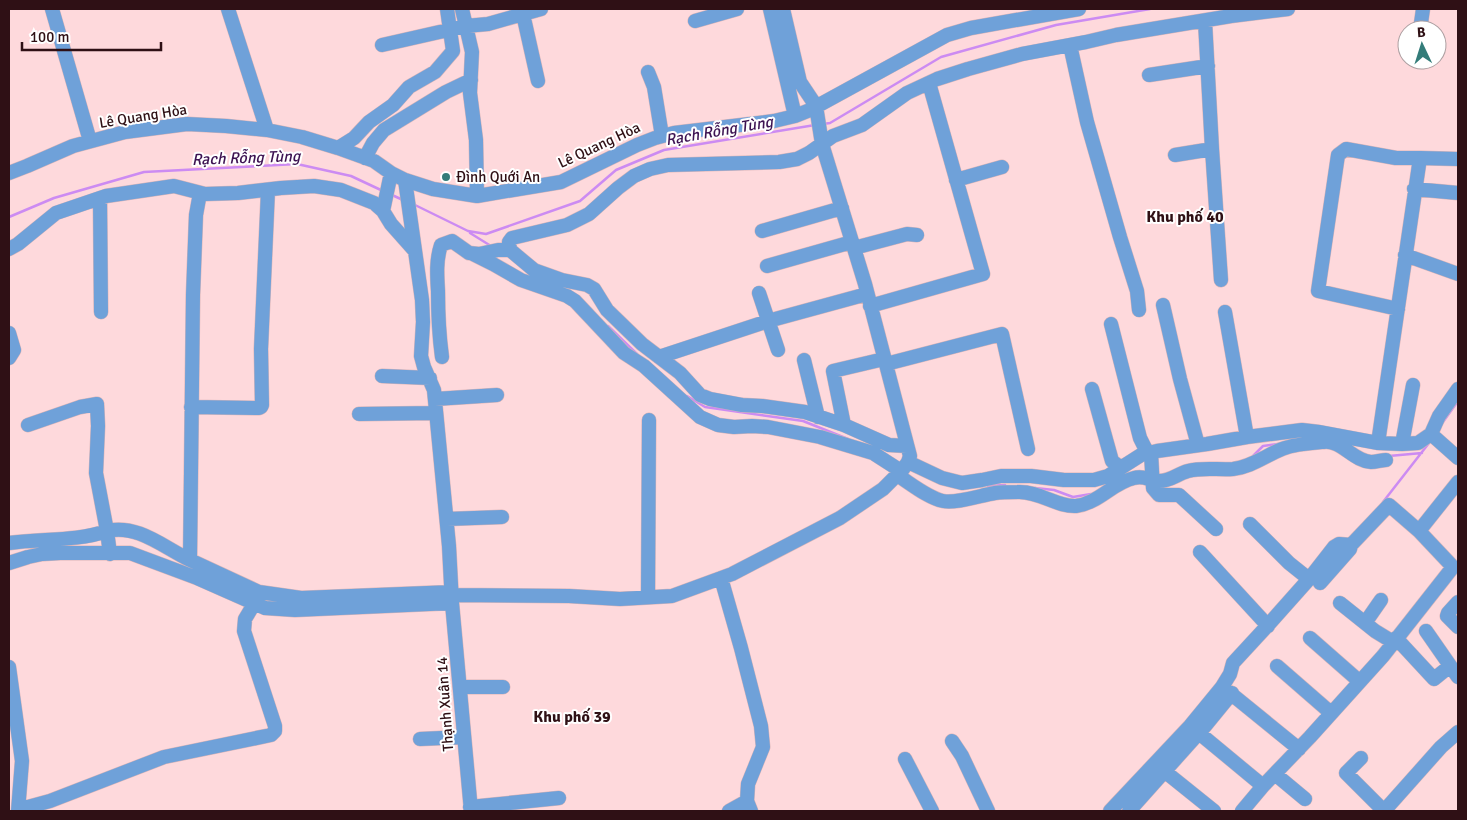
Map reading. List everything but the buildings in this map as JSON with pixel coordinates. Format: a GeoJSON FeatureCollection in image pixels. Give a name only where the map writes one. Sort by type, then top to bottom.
{"type":"FeatureCollection","features":[{"type":"Feature","properties":{"kind":"street"},"geometry":{"type":"LineString","coordinates":[[52,9],[90,141]]}},
{"type":"Feature","properties":{"kind":"street"},"geometry":{"type":"LineString","coordinates":[[228,9],[267,130]]}},
{"type":"Feature","properties":{"kind":"street"},"geometry":{"type":"LineString","coordinates":[[338,148],[354,138],[369,122],[392,105],[409,87],[435,72],[453,51],[447,9]]}},
{"type":"Feature","properties":{"kind":"street"},"geometry":{"type":"LineString","coordinates":[[462,9],[472,52],[470,93],[476,140],[476,196]]}},
{"type":"Feature","properties":{"kind":"street"},"geometry":{"type":"LineString","coordinates":[[382,45],[466,26],[488,24],[541,9]]}},
{"type":"Feature","properties":{"kind":"street"},"geometry":{"type":"LineString","coordinates":[[695,21],[737,9]]}},
{"type":"Feature","properties":{"kind":"street"},"geometry":{"type":"LineString","coordinates":[[770,9],[794,116]]}},
{"type":"Feature","properties":{"kind":"street"},"geometry":{"type":"LineString","coordinates":[[9,543],[29,540],[66,540],[93,536],[106,531],[124,530],[138,532],[190,560],[258,592],[301,598],[569,596],[620,599],[672,596],[732,574],[840,518],[883,489],[902,469],[910,456],[869,300],[821,142],[814,110],[800,82],[783,9]]}},
{"type":"Feature","properties":{"kind":"street","name":"Lê Quang Hòa"},"geometry":{"type":"LineString","coordinates":[[9,173],[73,146],[90,141],[125,132],[187,124],[267,130],[302,137],[374,162],[390,176],[405,185],[476,196],[561,182],[637,145],[662,136],[774,121],[814,110],[926,46],[955,32],[1074,9]]}},
{"type":"Feature","properties":{"kind":"street"},"geometry":{"type":"LineString","coordinates":[[504,250],[512,238],[567,226],[589,214],[634,176],[650,169],[668,165],[779,162],[796,159],[809,153],[821,142],[833,136],[862,126],[906,93],[968,69],[1022,54],[1116,35],[1231,16],[1288,9]]}},
{"type":"Feature","properties":{"kind":"street"},"geometry":{"type":"LineString","coordinates":[[523,14],[538,81]]}},
{"type":"Feature","properties":{"kind":"street"},"geometry":{"type":"LineString","coordinates":[[1205,21],[1220,280]]}},
{"type":"Feature","properties":{"kind":"street"},"geometry":{"type":"LineString","coordinates":[[1070,45],[1087,122],[1137,290],[1139,310]]}},
{"type":"Feature","properties":{"kind":"street"},"geometry":{"type":"LineString","coordinates":[[1149,75],[1208,66]]}},
{"type":"Feature","properties":{"kind":"street"},"geometry":{"type":"LineString","coordinates":[[648,72],[654,86],[662,136]]}},
{"type":"Feature","properties":{"kind":"street"},"geometry":{"type":"LineString","coordinates":[[365,158],[373,143],[384,130],[446,92],[471,80]]}},
{"type":"Feature","properties":{"kind":"street"},"geometry":{"type":"LineString","coordinates":[[659,357],[768,321],[983,274],[929,83]]}},
{"type":"Feature","properties":{"kind":"street"},"geometry":{"type":"LineString","coordinates":[[1175,155],[1212,149]]}},
{"type":"Feature","properties":{"kind":"street"},"geometry":{"type":"LineString","coordinates":[[1398,309],[1318,291],[1338,155],[1346,149],[1396,158],[1458,159]]}},
{"type":"Feature","properties":{"kind":"street"},"geometry":{"type":"LineString","coordinates":[[1378,443],[1420,158]]}},
{"type":"Feature","properties":{"kind":"street"},"geometry":{"type":"LineString","coordinates":[[956,180],[1002,167]]}},
{"type":"Feature","properties":{"kind":"street"},"geometry":{"type":"LineString","coordinates":[[390,176],[383,207],[391,224],[415,251]]}},
{"type":"Feature","properties":{"kind":"street","name":"Thạnh Xuân 14"},"geometry":{"type":"LineString","coordinates":[[405,185],[422,300],[421,356],[434,390],[436,406],[471,809]]}},
{"type":"Feature","properties":{"kind":"street"},"geometry":{"type":"LineString","coordinates":[[9,249],[18,244],[56,213],[100,198],[174,186],[205,194],[314,186],[341,190],[383,207]]}},
{"type":"Feature","properties":{"kind":"street"},"geometry":{"type":"LineString","coordinates":[[1414,189],[1458,192]]}},
{"type":"Feature","properties":{"kind":"street"},"geometry":{"type":"LineString","coordinates":[[191,407],[248,409],[261,407],[261,349],[268,190]]}},
{"type":"Feature","properties":{"kind":"street"},"geometry":{"type":"LineString","coordinates":[[190,560],[193,295],[196,214],[200,193]]}},
{"type":"Feature","properties":{"kind":"street"},"geometry":{"type":"LineString","coordinates":[[100,198],[101,312]]}},
{"type":"Feature","properties":{"kind":"street"},"geometry":{"type":"LineString","coordinates":[[762,231],[842,208]]}},
{"type":"Feature","properties":{"kind":"street"},"geometry":{"type":"LineString","coordinates":[[767,266],[853,245],[907,234],[917,235]]}},
{"type":"Feature","properties":{"kind":"street"},"geometry":{"type":"LineString","coordinates":[[442,357],[439,327],[437,255],[441,245],[452,241],[521,280],[575,300],[624,353],[644,366],[700,417],[718,425],[768,427],[820,437],[873,453],[902,469],[936,500],[946,502],[996,492],[1021,492],[1042,496],[1070,506],[1099,498],[1124,481],[1134,478],[1143,476],[1160,481],[1173,479],[1187,471],[1234,469],[1255,463],[1289,447],[1326,441],[1335,443],[1352,455],[1371,462],[1386,460]]}},
{"type":"Feature","properties":{"kind":"street"},"geometry":{"type":"LineString","coordinates":[[475,253],[504,250],[534,270],[562,280],[587,285],[594,289],[607,310],[642,344],[680,373],[700,395],[742,405],[805,412],[844,425],[889,445],[907,446]]}},
{"type":"Feature","properties":{"kind":"street"},"geometry":{"type":"LineString","coordinates":[[1405,255],[1458,274]]}},
{"type":"Feature","properties":{"kind":"street"},"geometry":{"type":"LineString","coordinates":[[759,293],[778,350]]}},
{"type":"Feature","properties":{"kind":"street"},"geometry":{"type":"LineString","coordinates":[[1163,304],[1180,379],[1198,445]]}},
{"type":"Feature","properties":{"kind":"street"},"geometry":{"type":"LineString","coordinates":[[1225,312],[1247,437]]}},
{"type":"Feature","properties":{"kind":"street"},"geometry":{"type":"LineString","coordinates":[[1111,324],[1140,438],[1150,456],[1153,488],[1159,495],[1179,495],[1216,529]]}},
{"type":"Feature","properties":{"kind":"street"},"geometry":{"type":"LineString","coordinates":[[9,333],[14,350],[9,358]]}},
{"type":"Feature","properties":{"kind":"street"},"geometry":{"type":"LineString","coordinates":[[844,425],[833,371],[885,362],[1002,334],[1028,449]]}},
{"type":"Feature","properties":{"kind":"street"},"geometry":{"type":"LineString","coordinates":[[804,360],[818,417]]}},
{"type":"Feature","properties":{"kind":"street"},"geometry":{"type":"LineString","coordinates":[[382,376],[430,378]]}},
{"type":"Feature","properties":{"kind":"street"},"geometry":{"type":"LineString","coordinates":[[1402,444],[1413,385]]}},
{"type":"Feature","properties":{"kind":"street"},"geometry":{"type":"LineString","coordinates":[[1434,437],[1439,416],[1458,388]]}},
{"type":"Feature","properties":{"kind":"street"},"geometry":{"type":"LineString","coordinates":[[1092,390],[1112,461],[1121,468]]}},
{"type":"Feature","properties":{"kind":"street"},"geometry":{"type":"LineString","coordinates":[[359,414],[436,406],[497,395]]}},
{"type":"Feature","properties":{"kind":"street"},"geometry":{"type":"LineString","coordinates":[[28,424],[80,407],[97,404],[96,473],[110,550]]}},
{"type":"Feature","properties":{"kind":"street"},"geometry":{"type":"LineString","coordinates":[[648,420],[648,597]]}},
{"type":"Feature","properties":{"kind":"street"},"geometry":{"type":"LineString","coordinates":[[902,469],[962,483],[1001,476],[1094,480],[1108,476],[1142,455],[1150,456],[1157,451],[1302,430],[1378,443],[1418,443],[1434,437]]}},
{"type":"Feature","properties":{"kind":"street"},"geometry":{"type":"LineString","coordinates":[[1434,437],[1458,458]]}},
{"type":"Feature","properties":{"kind":"street"},"geometry":{"type":"LineString","coordinates":[[1419,531],[1458,482]]}},
{"type":"Feature","properties":{"kind":"street"},"geometry":{"type":"LineString","coordinates":[[1110,811],[1199,733],[1226,690],[1233,663],[1315,581],[1334,547],[1346,545],[1388,505],[1419,531],[1453,567],[1383,656],[1242,811]]}},
{"type":"Feature","properties":{"kind":"street"},"geometry":{"type":"LineString","coordinates":[[447,519],[502,517]]}},
{"type":"Feature","properties":{"kind":"street"},"geometry":{"type":"LineString","coordinates":[[1250,524],[1289,563],[1315,581]]}},
{"type":"Feature","properties":{"kind":"street"},"geometry":{"type":"LineString","coordinates":[[9,563],[28,556],[42,554],[110,550],[130,553],[197,578],[265,608],[295,610],[452,597]]}},
{"type":"Feature","properties":{"kind":"street"},"geometry":{"type":"LineString","coordinates":[[1200,552],[1268,626]]}},
{"type":"Feature","properties":{"kind":"street"},"geometry":{"type":"LineString","coordinates":[[721,578],[761,726],[763,747],[748,784],[749,806],[730,811]]}},
{"type":"Feature","properties":{"kind":"street"},"geometry":{"type":"LineString","coordinates":[[1365,623],[1381,600]]}},
{"type":"Feature","properties":{"kind":"street"},"geometry":{"type":"LineString","coordinates":[[1458,602],[1447,616],[1458,627]]}},
{"type":"Feature","properties":{"kind":"street"},"geometry":{"type":"LineString","coordinates":[[1340,603],[1365,623],[1394,640],[1434,679],[1454,671],[1426,631]]}},
{"type":"Feature","properties":{"kind":"street"},"geometry":{"type":"LineString","coordinates":[[9,667],[22,761],[24,809],[50,801],[164,757],[271,735],[275,731],[275,726],[244,631],[245,619],[254,604]]}},
{"type":"Feature","properties":{"kind":"street"},"geometry":{"type":"LineString","coordinates":[[1310,638],[1359,681]]}},
{"type":"Feature","properties":{"kind":"street"},"geometry":{"type":"LineString","coordinates":[[1277,666],[1331,713]]}},
{"type":"Feature","properties":{"kind":"street"},"geometry":{"type":"LineString","coordinates":[[460,687],[503,687]]}},
{"type":"Feature","properties":{"kind":"street"},"geometry":{"type":"LineString","coordinates":[[1226,690],[1299,749]]}},
{"type":"Feature","properties":{"kind":"street"},"geometry":{"type":"LineString","coordinates":[[1130,811],[1190,726],[1226,690]]}},
{"type":"Feature","properties":{"kind":"street"},"geometry":{"type":"LineString","coordinates":[[1362,758],[1346,773],[1384,811],[1440,748],[1458,732]]}},
{"type":"Feature","properties":{"kind":"street"},"geometry":{"type":"LineString","coordinates":[[1199,733],[1263,786]]}},
{"type":"Feature","properties":{"kind":"street"},"geometry":{"type":"LineString","coordinates":[[420,739],[464,737]]}},
{"type":"Feature","properties":{"kind":"street"},"geometry":{"type":"LineString","coordinates":[[952,741],[962,756],[988,811]]}},
{"type":"Feature","properties":{"kind":"street"},"geometry":{"type":"LineString","coordinates":[[905,759],[932,811]]}},
{"type":"Feature","properties":{"kind":"street"},"geometry":{"type":"LineString","coordinates":[[1160,767],[1214,811]]}},
{"type":"Feature","properties":{"kind":"street"},"geometry":{"type":"LineString","coordinates":[[1275,774],[1305,798]]}},
{"type":"Feature","properties":{"kind":"street"},"geometry":{"type":"LineString","coordinates":[[471,809],[559,798]]}},
{"type":"Feature","properties":{"kind":"waterway","name":"Rạch Rỗng Tùng"},"geometry":{"type":"LineString","coordinates":[[823,124],[830,123],[941,57],[1056,25],[1150,9]]}},
{"type":"Feature","properties":{"kind":"waterway","name":"Rạch Rỗng Tùng"},"geometry":{"type":"LineString","coordinates":[[413,204],[468,231],[486,234],[580,201],[616,170],[664,150],[815,125]]}},
{"type":"Feature","properties":{"kind":"waterway","name":"Rạch Rỗng Tùng"},"geometry":{"type":"LineString","coordinates":[[9,217],[54,198],[144,172],[297,164],[351,176],[383,191]]}},
{"type":"Feature","properties":{"kind":"waterway","name":"Rạch Rỗng Tùng"},"geometry":{"type":"LineString","coordinates":[[392,195],[403,200]]}},
{"type":"Feature","properties":{"kind":"waterway"},"geometry":{"type":"LineString","coordinates":[[470,233],[491,246]]}},
{"type":"Feature","properties":{"kind":"waterway"},"geometry":{"type":"LineString","coordinates":[[608,326],[637,354]]}},
{"type":"Feature","properties":{"kind":"waterway"},"geometry":{"type":"LineString","coordinates":[[687,396],[705,407],[803,421],[848,439]]}},
{"type":"Feature","properties":{"kind":"waterway"},"geometry":{"type":"LineString","coordinates":[[1443,422],[1458,401]]}},
{"type":"Feature","properties":{"kind":"waterway"},"geometry":{"type":"LineString","coordinates":[[1383,502],[1429,443]]}},
{"type":"Feature","properties":{"kind":"waterway"},"geometry":{"type":"LineString","coordinates":[[1253,456],[1263,446],[1278,444]]}},
{"type":"Feature","properties":{"kind":"waterway"},"geometry":{"type":"LineString","coordinates":[[1389,456],[1422,453]]}},
{"type":"Feature","properties":{"kind":"waterway"},"geometry":{"type":"LineString","coordinates":[[988,486],[1005,485]]}},
{"type":"Feature","properties":{"kind":"waterway"},"geometry":{"type":"LineString","coordinates":[[1035,488],[1054,490],[1073,497],[1091,494]]}},
{"type":"Feature","properties":{"kind":"place","name":"Đình Quới An"},"geometry":{"type":"Point","coordinates":[446,177]}},
{"type":"Feature","properties":{"kind":"district","name":"Khu phố 40"},"geometry":{"type":"Point","coordinates":[1185,216]}},
{"type":"Feature","properties":{"kind":"district","name":"Khu phố 39"},"geometry":{"type":"Point","coordinates":[572,716]}}]}
